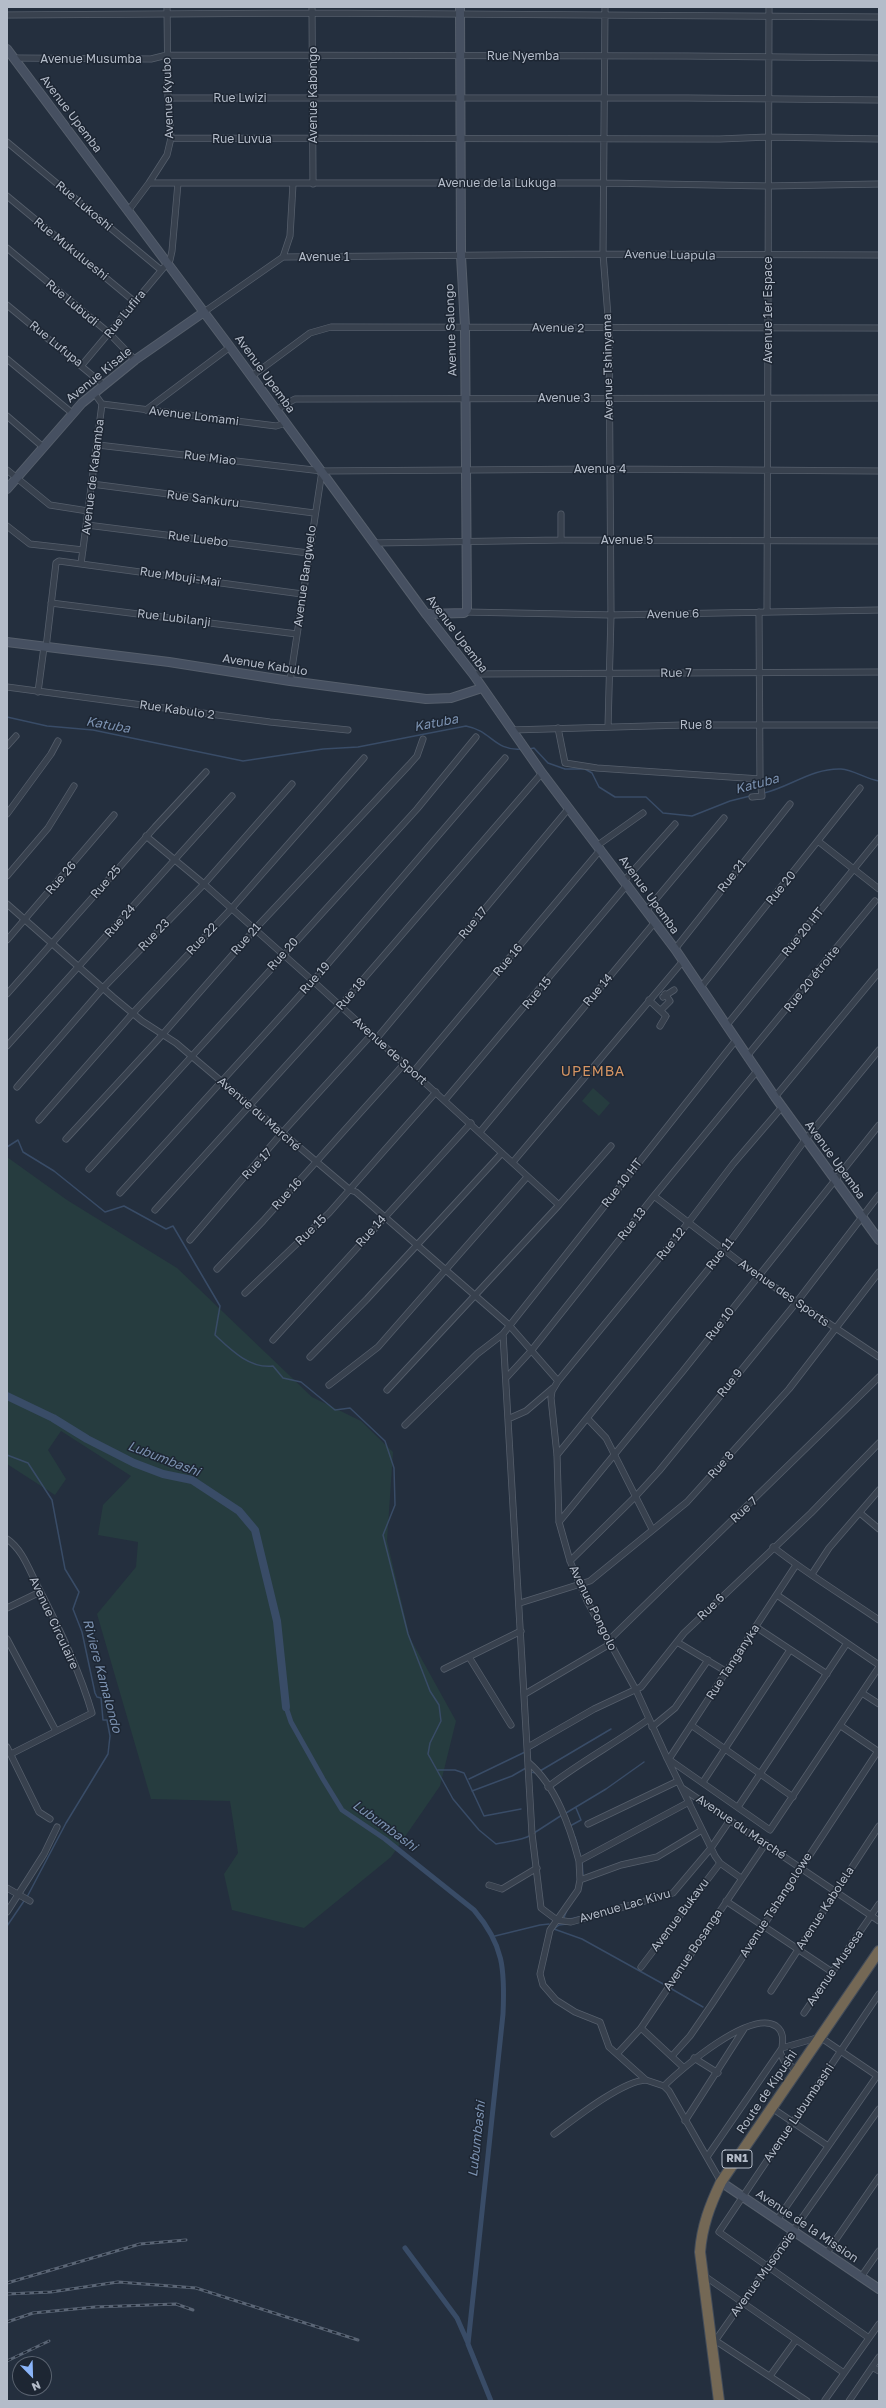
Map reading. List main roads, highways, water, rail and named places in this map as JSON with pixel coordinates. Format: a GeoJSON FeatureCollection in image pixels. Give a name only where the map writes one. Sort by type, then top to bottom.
{"type":"FeatureCollection","features":[{"type":"Feature","properties":{"kind":"highway","name":"Route de Kipushi"},"geometry":{"type":"LineString","coordinates":[[719,2401],[713,2339],[702,2274],[700,2252],[704,2227],[711,2203],[721,2182],[879,1951]]}},
{"type":"Feature","properties":{"kind":"waterway","name":"Katuba"},"geometry":{"type":"LineString","coordinates":[[7,717],[47,726],[93,730],[243,761],[323,749],[358,747],[466,726],[482,732],[505,747],[521,749]]}},
{"type":"Feature","properties":{"kind":"waterway","name":"Katuba"},"geometry":{"type":"LineString","coordinates":[[529,749],[534,748],[548,763],[565,769],[585,769],[592,773],[599,787],[615,797],[646,797],[663,813],[692,816],[730,801],[750,796]]}},
{"type":"Feature","properties":{"kind":"waterway","name":"Katuba"},"geometry":{"type":"LineString","coordinates":[[764,793],[783,787],[820,771],[830,769],[846,770],[879,781]]}},
{"type":"Feature","properties":{"kind":"waterway"},"geometry":{"type":"LineString","coordinates":[[7,1147],[18,1140],[23,1152],[54,1171],[105,1212],[124,1206],[166,1229],[173,1226],[220,1306],[215,1335],[241,1357],[256,1365],[273,1366],[283,1378],[301,1382],[335,1410],[350,1408],[385,1441],[394,1468],[395,1505],[383,1535],[408,1634],[430,1691],[439,1705],[441,1721],[430,1743],[428,1754],[453,1799],[479,1830],[496,1844],[519,1840],[531,1835]]}},
{"type":"Feature","properties":{"kind":"waterway","name":"Lubumbashi"},"geometry":{"type":"LineString","coordinates":[[7,1396],[53,1418],[87,1439],[134,1463],[163,1474],[192,1480],[239,1511],[255,1530],[277,1621],[286,1707]]}},
{"type":"Feature","properties":{"kind":"waterway","name":"Riviere Kamalondo"},"geometry":{"type":"LineString","coordinates":[[7,1455],[28,1463],[52,1500],[65,1569],[79,1592],[73,1609],[82,1632],[95,1693],[97,1697],[101,1698],[103,1720],[107,1720],[110,1736],[108,1754],[66,1823],[27,1897]]}},
{"type":"Feature","properties":{"kind":"waterway","name":"Lubumbashi"},"geometry":{"type":"LineString","coordinates":[[286,1707],[291,1722],[342,1810],[385,1839],[474,1910],[484,1923],[497,1947],[503,1971],[503,2014],[468,2344],[491,2401]]}},
{"type":"Feature","properties":{"kind":"waterway"},"geometry":{"type":"LineString","coordinates":[[540,1771],[611,1729]]}},
{"type":"Feature","properties":{"kind":"waterway"},"geometry":{"type":"LineString","coordinates":[[528,1750],[537,1745]]}},
{"type":"Feature","properties":{"kind":"waterway"},"geometry":{"type":"LineString","coordinates":[[469,1779],[525,1752]]}},
{"type":"Feature","properties":{"kind":"waterway"},"geometry":{"type":"LineString","coordinates":[[566,1813],[606,1789],[644,1762]]}},
{"type":"Feature","properties":{"kind":"waterway"},"geometry":{"type":"LineString","coordinates":[[472,1791],[512,1776],[526,1768]]}},
{"type":"Feature","properties":{"kind":"waterway"},"geometry":{"type":"LineString","coordinates":[[438,1770],[455,1770],[464,1773],[484,1816],[521,1809]]}},
{"type":"Feature","properties":{"kind":"waterway"},"geometry":{"type":"LineString","coordinates":[[529,1772],[537,1773]]}},
{"type":"Feature","properties":{"kind":"waterway"},"geometry":{"type":"LineString","coordinates":[[570,1826],[581,1820],[576,1808]]}},
{"type":"Feature","properties":{"kind":"waterway"},"geometry":{"type":"LineString","coordinates":[[534,1833],[562,1815]]}},
{"type":"Feature","properties":{"kind":"waterway"},"geometry":{"type":"LineString","coordinates":[[575,1837],[581,1858]]}},
{"type":"Feature","properties":{"kind":"waterway"},"geometry":{"type":"LineString","coordinates":[[582,1860],[583,1876]]}},
{"type":"Feature","properties":{"kind":"waterway","name":"Riviere Kamalondo"},"geometry":{"type":"LineString","coordinates":[[7,1926],[24,1901]]}},
{"type":"Feature","properties":{"kind":"waterway"},"geometry":{"type":"LineString","coordinates":[[563,1920],[567,1910]]}},
{"type":"Feature","properties":{"kind":"waterway"},"geometry":{"type":"LineString","coordinates":[[591,1914],[599,1911]]}},
{"type":"Feature","properties":{"kind":"waterway"},"geometry":{"type":"LineString","coordinates":[[570,1919],[587,1915]]}},
{"type":"Feature","properties":{"kind":"waterway"},"geometry":{"type":"LineString","coordinates":[[581,1922],[559,1925],[554,1929],[582,1939],[665,1985]]}},
{"type":"Feature","properties":{"kind":"waterway"},"geometry":{"type":"LineString","coordinates":[[491,1937],[549,1924]]}},
{"type":"Feature","properties":{"kind":"waterway"},"geometry":{"type":"LineString","coordinates":[[670,1988],[703,2007]]}},
{"type":"Feature","properties":{"kind":"waterway"},"geometry":{"type":"LineString","coordinates":[[405,2248],[457,2318],[468,2343]]}},
{"type":"Feature","properties":{"kind":"railway"},"geometry":{"type":"LineString","coordinates":[[7,2283],[140,2244],[186,2240]]}},
{"type":"Feature","properties":{"kind":"railway"},"geometry":{"type":"LineString","coordinates":[[7,2294],[51,2292],[118,2282],[196,2288],[358,2340]]}},
{"type":"Feature","properties":{"kind":"railway"},"geometry":{"type":"LineString","coordinates":[[7,2322],[33,2313],[95,2307],[176,2304],[193,2310]]}},
{"type":"Feature","properties":{"kind":"railway"},"geometry":{"type":"LineString","coordinates":[[7,2361],[49,2341]]}},
{"type":"Feature","properties":{"kind":"district","name":"UPEMBA"},"geometry":{"type":"Point","coordinates":[593,1072]}}]}
